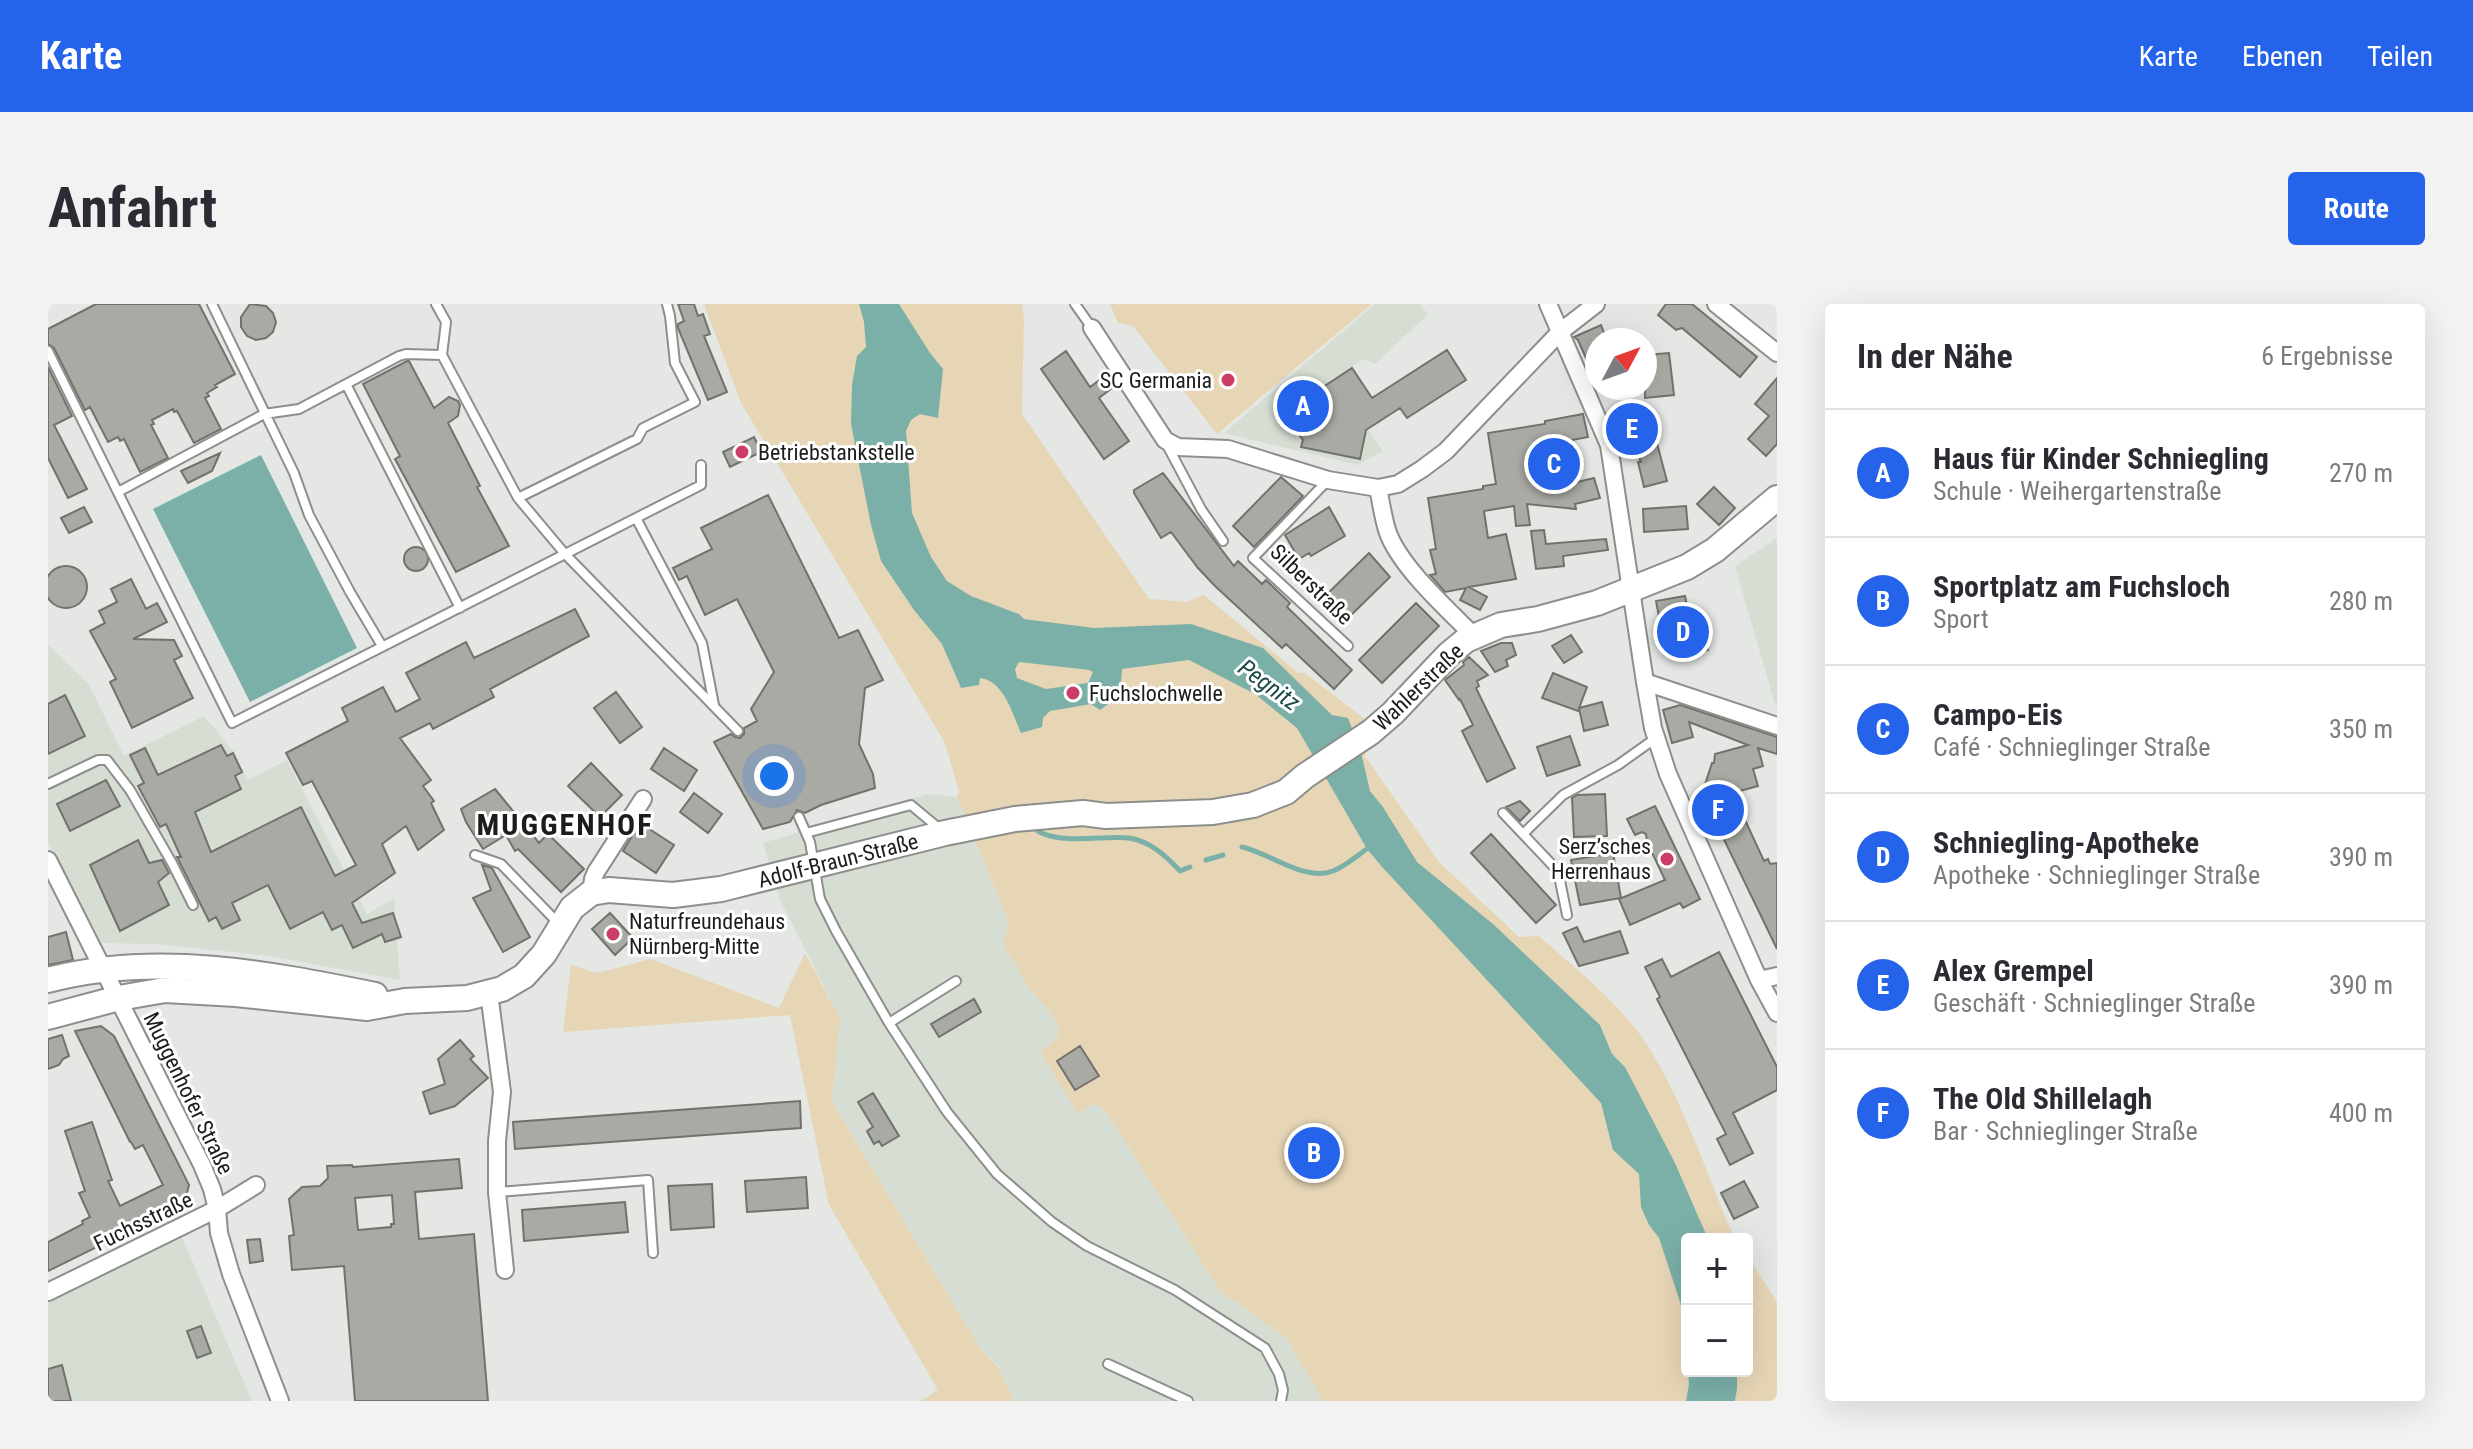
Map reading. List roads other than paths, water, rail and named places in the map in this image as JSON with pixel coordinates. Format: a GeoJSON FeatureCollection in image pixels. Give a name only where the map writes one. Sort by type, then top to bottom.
{"type":"FeatureCollection","features":[{"type":"Feature","properties":{"kind":"main road","name":"Wahlerstraße"},"geometry":{"type":"LineString","coordinates":[[1305,776],[1360,740],[1393,713],[1454,649],[1474,636],[1501,625],[1566,612],[1687,567],[1707,556],[1777,498]]}},
{"type":"Feature","properties":{"kind":"main road","name":"Adolf-Braun-Straße"},"geometry":{"type":"LineString","coordinates":[[591,893],[609,890],[662,895],[721,889],[945,833],[1015,819],[1253,791],[1305,776]]}},
{"type":"Feature","properties":{"kind":"main road"},"geometry":{"type":"LineString","coordinates":[[48,1017],[119,998],[165,990],[367,1008],[489,993],[513,983],[532,969],[578,901],[591,893]]}},
{"type":"Feature","properties":{"kind":"main road"},"geometry":{"type":"LineString","coordinates":[[48,980],[104,970],[163,966],[229,969],[405,1001]]}},
{"type":"Feature","properties":{"kind":"street"},"geometry":{"type":"LineString","coordinates":[[1548,304],[1609,445],[1656,737],[1668,774],[1759,980],[1777,1013]]}},
{"type":"Feature","properties":{"kind":"street"},"geometry":{"type":"LineString","coordinates":[[1092,328],[1165,440],[1178,447],[1228,449],[1328,480],[1378,488],[1398,484],[1446,451],[1560,332],[1596,304]]}},
{"type":"Feature","properties":{"kind":"street"},"geometry":{"type":"LineString","coordinates":[[1716,304],[1777,353]]}},
{"type":"Feature","properties":{"kind":"street"},"geometry":{"type":"LineString","coordinates":[[1378,488],[1393,546],[1440,604],[1474,636]]}},
{"type":"Feature","properties":{"kind":"street"},"geometry":{"type":"LineString","coordinates":[[1645,682],[1777,726]]}},
{"type":"Feature","properties":{"kind":"street"},"geometry":{"type":"LineString","coordinates":[[591,893],[596,872],[643,799]]}},
{"type":"Feature","properties":{"kind":"street","name":"Muggenhofer Straße"},"geometry":{"type":"LineString","coordinates":[[48,860],[202,1165],[217,1209],[219,1233],[231,1274],[280,1401]]}},
{"type":"Feature","properties":{"kind":"street"},"geometry":{"type":"LineString","coordinates":[[1759,980],[1777,976]]}},
{"type":"Feature","properties":{"kind":"street"},"geometry":{"type":"LineString","coordinates":[[489,993],[502,1092],[497,1141],[497,1192],[505,1270]]}},
{"type":"Feature","properties":{"kind":"street","name":"Fuchsstraße"},"geometry":{"type":"LineString","coordinates":[[48,1292],[217,1209],[256,1185]]}},
{"type":"Feature","properties":{"kind":"lane"},"geometry":{"type":"LineString","coordinates":[[212,304],[294,473],[309,515],[382,646]]}},
{"type":"Feature","properties":{"kind":"lane"},"geometry":{"type":"LineString","coordinates":[[436,304],[446,322],[442,355],[518,498],[565,554],[738,731]]}},
{"type":"Feature","properties":{"kind":"lane"},"geometry":{"type":"LineString","coordinates":[[518,498],[637,439],[643,428],[695,402],[675,363],[667,304]]}},
{"type":"Feature","properties":{"kind":"lane"},"geometry":{"type":"LineString","coordinates":[[1075,304],[1092,328]]}},
{"type":"Feature","properties":{"kind":"lane"},"geometry":{"type":"LineString","coordinates":[[48,351],[232,723],[701,485],[701,465]]}},
{"type":"Feature","properties":{"kind":"lane"},"geometry":{"type":"LineString","coordinates":[[118,492],[264,414],[299,409],[406,354],[442,355]]}},
{"type":"Feature","properties":{"kind":"lane"},"geometry":{"type":"LineString","coordinates":[[346,384],[460,608]]}},
{"type":"Feature","properties":{"kind":"lane"},"geometry":{"type":"LineString","coordinates":[[1165,440],[1201,509],[1223,541]]}},
{"type":"Feature","properties":{"kind":"lane","name":"Silberstraße"},"geometry":{"type":"LineString","coordinates":[[1328,480],[1253,558],[1348,646]]}},
{"type":"Feature","properties":{"kind":"lane"},"geometry":{"type":"LineString","coordinates":[[636,518],[702,643],[714,706]]}},
{"type":"Feature","properties":{"kind":"lane"},"geometry":{"type":"LineString","coordinates":[[1523,834],[1563,795],[1618,765],[1656,737]]}},
{"type":"Feature","properties":{"kind":"lane"},"geometry":{"type":"LineString","coordinates":[[48,784],[98,760],[107,760],[130,790],[193,905]]}},
{"type":"Feature","properties":{"kind":"lane"},"geometry":{"type":"LineString","coordinates":[[806,833],[911,805],[945,833]]}},
{"type":"Feature","properties":{"kind":"lane"},"geometry":{"type":"LineString","coordinates":[[1503,813],[1558,871],[1567,915]]}},
{"type":"Feature","properties":{"kind":"lane"},"geometry":{"type":"LineString","coordinates":[[799,817],[810,842],[820,899],[889,1023],[947,1112],[997,1174],[1052,1222],[1087,1246],[1175,1290],[1265,1348],[1279,1374],[1283,1390],[1281,1401]]}},
{"type":"Feature","properties":{"kind":"lane"},"geometry":{"type":"LineString","coordinates":[[475,855],[501,864],[560,926]]}},
{"type":"Feature","properties":{"kind":"lane"},"geometry":{"type":"LineString","coordinates":[[889,1023],[956,981]]}},
{"type":"Feature","properties":{"kind":"lane"},"geometry":{"type":"LineString","coordinates":[[497,1192],[648,1180],[653,1253]]}},
{"type":"Feature","properties":{"kind":"lane"},"geometry":{"type":"LineString","coordinates":[[1108,1364],[1188,1401]]}},
{"type":"Feature","properties":{"kind":"water","name":"Pegnitz"},"geometry":{"type":"Polygon","coordinates":[[[859,304],[899,304],[943,369],[938,418],[920,414],[911,420],[906,431],[912,513],[931,557],[947,581],[971,596],[1019,614],[1024,619],[1094,628],[1191,624],[1263,648],[1332,715],[1348,718],[1361,752],[1370,791],[1417,862],[1493,924],[1600,1025],[1612,1054],[1625,1067],[1675,1163],[1705,1233],[1681,1233],[1681,1305],[1659,1238],[1641,1207],[1639,1174],[1613,1150],[1601,1103],[1367,849],[1297,728],[1255,694],[1189,660],[1122,669],[1117,693],[1100,710],[1091,704],[1050,711],[1043,718],[1042,727],[1021,733],[1006,699],[995,685],[980,678],[979,685],[961,688],[942,644],[914,610],[881,561],[851,424],[852,385],[857,356],[866,347],[859,304]],[[1019,662],[1015,669],[1017,678],[1046,689],[1088,683],[1093,672],[1019,662]]]}},
{"type":"Feature","properties":{"kind":"water"},"geometry":{"type":"Polygon","coordinates":[[[261,455],[357,648],[250,702],[153,509],[261,455]]]}},
{"type":"Feature","properties":{"kind":"water"},"geometry":{"type":"Polygon","coordinates":[[[1688,1377],[1737,1377],[1735,1401],[1686,1401],[1688,1377]]]}},
{"type":"Feature","properties":{"kind":"waterway"},"geometry":{"type":"LineString","coordinates":[[1032,826],[1051,836],[1064,838],[1118,837],[1137,840],[1157,850],[1180,871],[1190,867]]}},
{"type":"Feature","properties":{"kind":"waterway"},"geometry":{"type":"LineString","coordinates":[[1242,847],[1299,870],[1322,873],[1343,866],[1371,846]]}},
{"type":"Feature","properties":{"kind":"waterway"},"geometry":{"type":"LineString","coordinates":[[1206,860],[1223,855]]}},
{"type":"Feature","properties":{"kind":"place","name":"SC Germania"},"geometry":{"type":"Point","coordinates":[1228,380]}},
{"type":"Feature","properties":{"kind":"place","name":"Haus für Kinder Schniegling"},"geometry":{"type":"Point","coordinates":[1303,406]}},
{"type":"Feature","properties":{"kind":"place","name":"Alex Grempel"},"geometry":{"type":"Point","coordinates":[1632,429]}},
{"type":"Feature","properties":{"kind":"place","name":"Betriebstankstelle"},"geometry":{"type":"Point","coordinates":[742,452]}},
{"type":"Feature","properties":{"kind":"place","name":"Campo-Eis"},"geometry":{"type":"Point","coordinates":[1554,464]}},
{"type":"Feature","properties":{"kind":"place","name":"Schniegling-Apotheke"},"geometry":{"type":"Point","coordinates":[1683,632]}},
{"type":"Feature","properties":{"kind":"place","name":"Fuchslochwelle"},"geometry":{"type":"Point","coordinates":[1073,693]}},
{"type":"Feature","properties":{"kind":"place","name":"The Old Shillelagh"},"geometry":{"type":"Point","coordinates":[1718,810]}},
{"type":"Feature","properties":{"kind":"place","name":"Serz’sches Herrenhaus"},"geometry":{"type":"Point","coordinates":[1667,859]}},
{"type":"Feature","properties":{"kind":"place","name":"Naturfreundehaus Nürnberg-Mitte"},"geometry":{"type":"Point","coordinates":[613,934]}},
{"type":"Feature","properties":{"kind":"place","name":"Sportplatz am Fuchsloch"},"geometry":{"type":"Point","coordinates":[1314,1153]}},
{"type":"Feature","properties":{"kind":"district","name":"MUGGENHOF"},"geometry":{"type":"Point","coordinates":[565,825]}}]}
